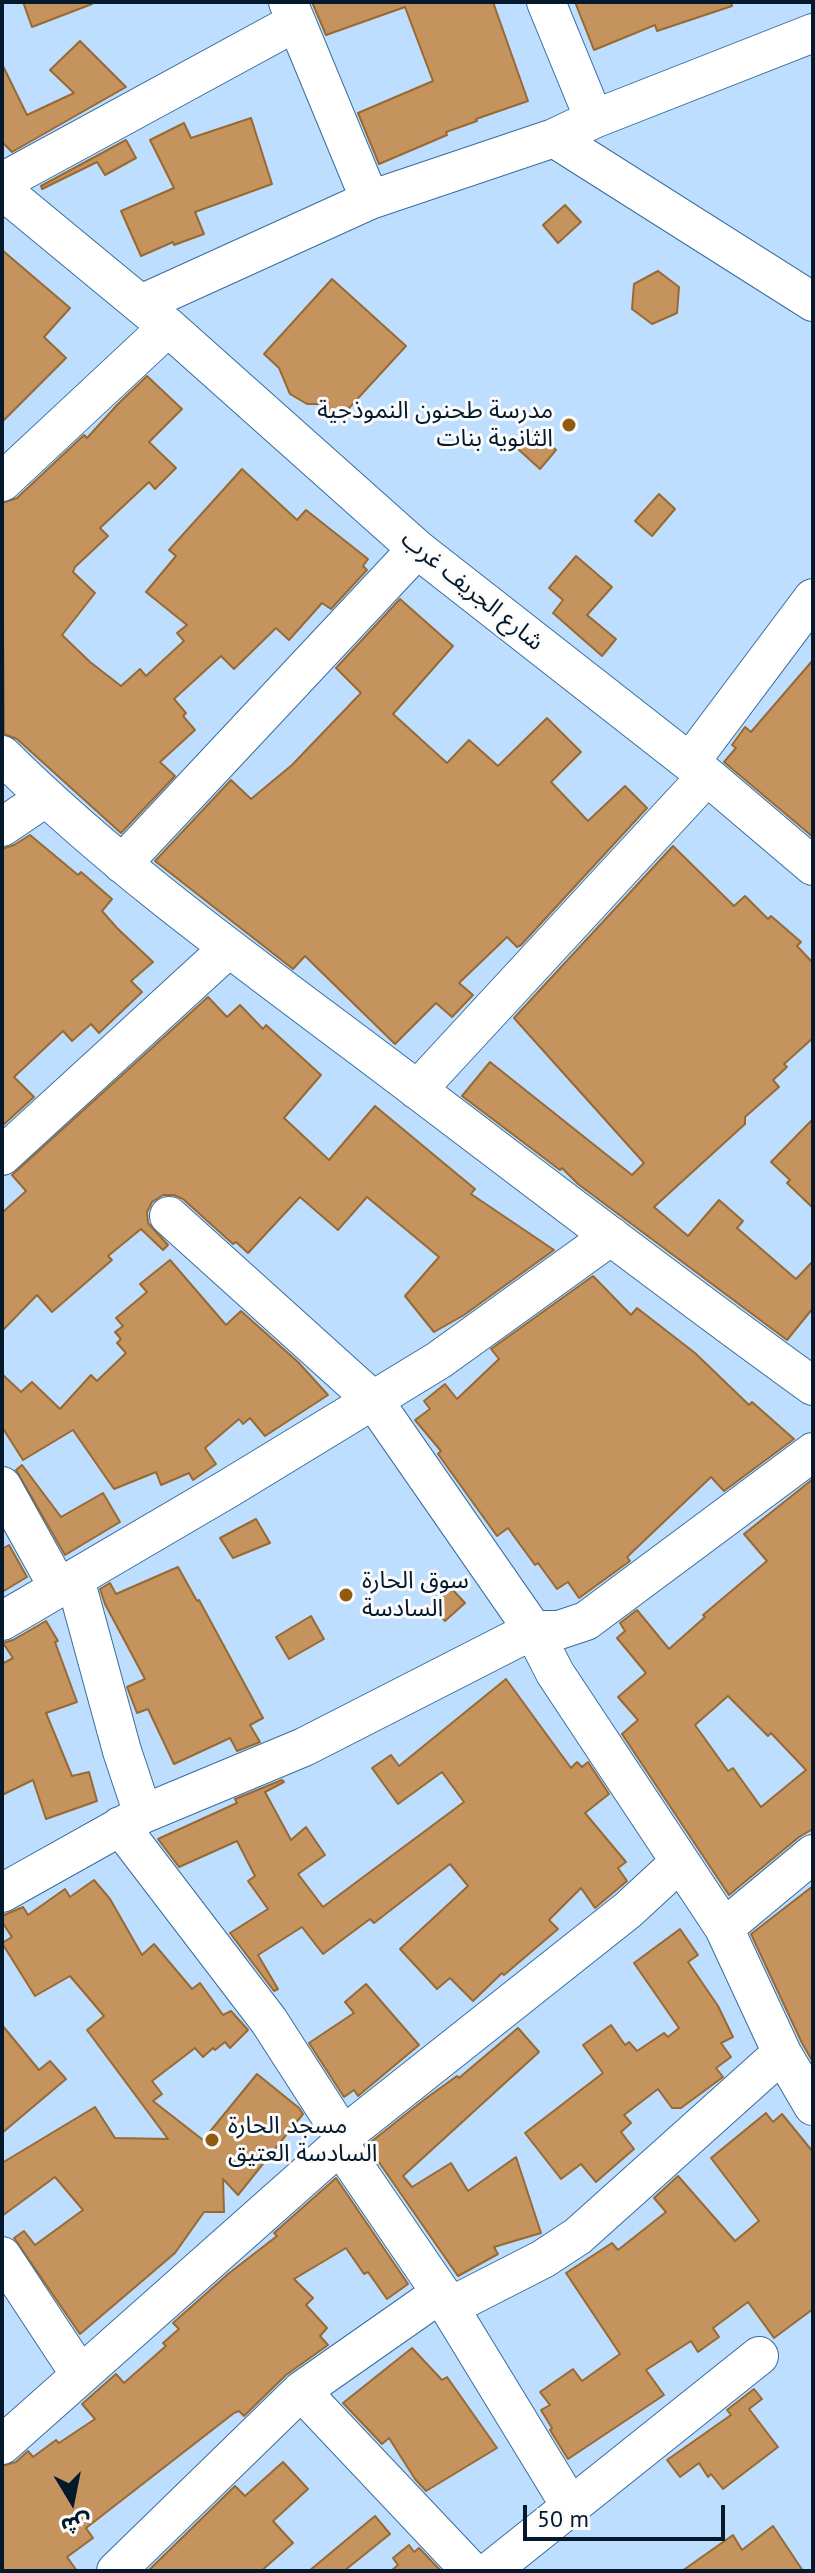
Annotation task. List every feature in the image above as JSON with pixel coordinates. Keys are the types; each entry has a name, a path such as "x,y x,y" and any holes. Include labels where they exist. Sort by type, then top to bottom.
{"street":[{"path":"546,2 594,119"},
{"path":"2,182 292,12 370,200"},
{"path":"2,482 154,316 370,200 554,138 594,119 813,33"},
{"path":"554,138 813,302"},
{"name":"شارع الجريف غرب","path":"2,190 154,316 417,549 698,769 813,866"},
{"path":"122,864 417,549"},
{"path":"417,1090 698,769 812,602"},
{"path":"2,755 45,798 122,864 229,948 812,1384"},
{"path":"2,827 45,798"},
{"path":"2,1156 229,948"},
{"path":"169,1216 374,1401 533,1630 555,1673 724,1928 782,2053 813,2106"},
{"path":"2,1621 439,1360 611,1236"},
{"path":"2,1893 132,1820 304,1747 533,1630 559,1630 586,1621 813,1452"},
{"path":"2,1486 66,1583 122,1751 132,1820 269,2021 571,2507"},
{"path":"724,1928 813,1854"},
{"path":"2,2445 342,2140 628,1910 680,1862"},
{"path":"116,2571 301,2391 445,2300 543,2259 578,2236 782,2053"},
{"path":"2,2256 79,2373"},
{"path":"490,2571 759,2356"},
{"path":"301,2391 471,2571"}],"building":[{"path":"23,2 92,2 92,4 32,27"},
{"path":"312,2 493,2 528,101 476,119 379,164 358,113 433,81 405,7 326,35"},
{"path":"575,2 731,2 732,6 657,31 655,25 594,50"},
{"path":"80,41 126,87 12,152 2,142 2,64 27,115 74,93 50,70"},
{"path":"251,118 272,184 195,212 204,234 174,245 173,242 141,256 121,211 174,188 150,140 184,123 191,138"},
{"path":"126,140 136,158 105,175 97,162 42,189 41,186"},
{"path":"565,205 581,222 558,243 543,225"},
{"path":"2,250 70,308 44,337 66,358 2,422"},
{"path":"658,271 679,287 677,313 652,324 632,309 634,284"},
{"path":"332,279 406,346 338,420 320,404 307,404 290,394 279,368 264,354"},
{"path":"147,376 182,409 149,442 176,468 155,489 149,482 100,528 108,536 75,567 73,572 95,593 62,635 90,662 121,686 140,669 146,676 184,641 177,633 187,625 146,592 176,556 169,550 242,469 297,520 306,510 368,559 363,566 367,570 331,609 322,603 289,640 276,628 234,669 221,656 174,699 195,730 160,762 175,776 121,833 17,739 4,734 2,503 17,498 84,435 87,438"},
{"path":"534,431 556,450 540,469 518,449"},
{"path":"659,494 675,509 652,536 635,521"},
{"path":"576,556 612,587 587,615 616,639 602,656 553,613 563,600 549,588"},
{"path":"400,599 453,646 393,714 447,763 469,740 498,766 547,718 581,752 551,782 588,821 625,786 647,808 521,945 517,947 507,937 459,983 473,995 452,1017 436,1003 395,1044 305,956 293,969 155,861 231,780 251,799 292,765 361,693 336,668"},
{"path":"813,660 813,837 724,762 736,748 732,745 745,727 751,732"},
{"path":"30,835 112,899 102,911 153,962 131,981 142,992 99,1033 91,1024 72,1041 63,1031 14,1077 34,1097 2,1126 2,849"},
{"path":"673,846 734,906 745,896 768,919 771,916 801,942 797,946 813,963 813,1038 784,1064 787,1067 773,1080 779,1087 745,1117 745,1124 654,1207 688,1236 719,1200 743,1221 737,1228 796,1279 813,1261 813,1308 787,1340 578,1184 562,1168 560,1170 462,1096 490,1062 632,1175 644,1163 514,1018"},
{"path":"208,997 227,1017 240,1005 263,1029 266,1025 321,1075 284,1118 329,1160 375,1106 475,1189 471,1194 554,1250 464,1315 434,1332 405,1296 439,1257 367,1197 338,1230 300,1197 248,1253 236,1242 233,1244 183,1199 163,1195 152,1202 147,1212 148,1223 168,1245 163,1250 141,1229 108,1256 112,1260 52,1312 37,1295 2,1331 2,1213 26,1191 12,1175"},
{"path":"813,1119 813,1208 771,1162"},
{"path":"170,1260 226,1325 241,1311 298,1362 328,1395 265,1436 250,1418 243,1424 239,1419 205,1448 216,1464 193,1480 189,1473 161,1485 156,1472 114,1489 73,1430 23,1460 2,1427 2,1374 21,1392 32,1382 60,1409 91,1375 97,1381 126,1353 117,1343 121,1339 115,1332 123,1326 116,1318 147,1292 140,1284"},
{"path":"593,1276 631,1315 637,1308 695,1353 749,1405 752,1402 794,1439 724,1491 711,1477 627,1557 630,1561 579,1598 568,1582 557,1589 508,1528 497,1536 438,1454 441,1451 415,1420 430,1409 424,1401 445,1384 457,1399 499,1359 491,1349"},
{"path":"22,1465 61,1517 103,1493 120,1522 65,1555 16,1470"},
{"path":"813,1479 813,1829 729,1895 622,1734 638,1720 618,1697 646,1673 617,1638 625,1631 620,1623 637,1610 669,1649 705,1617 703,1615 767,1561 744,1534","holes":["728,1696 768,1736 771,1733 806,1770 761,1807 733,1768 728,1771 695,1725"]},
{"path":"256,1519 270,1543 233,1558 220,1538"},
{"path":"9,1545 27,1577 2,1592 2,1549"},
{"path":"178,1567 263,1718 250,1725 260,1742 237,1751 230,1738 174,1764 148,1709 137,1713 127,1687 145,1679 100,1589 110,1583 116,1594"},
{"path":"451,1588 465,1603 445,1621 431,1606"},
{"path":"311,1616 324,1639 289,1659 276,1637"},
{"path":"46,1621 58,1641 55,1642 77,1702 46,1713 72,1776 89,1772 97,1801 46,1819 33,1780 2,1795 2,1664 13,1658 3,1643"},
{"path":"506,1679 571,1768 577,1762 582,1767 588,1762 609,1794 585,1813 626,1862 618,1868 627,1881 595,1908 581,1888 549,1920 558,1929 504,1975 502,1973 473,2001 450,1978 437,1989 400,1949 468,1886 450,1864 374,1923 370,1919 323,1954 302,1927 258,1955 278,1989 274,1991 230,1933 268,1909 248,1881 255,1876 237,1841 179,1867 158,1839 237,1803 235,1799 282,1780 284,1782 265,1792 291,1840 306,1827 325,1855 298,1874 323,1907 464,1802 442,1772 398,1804 372,1768 391,1755 399,1766"},
{"path":"94,1880 110,1899 142,1955 154,1944 192,1989 200,1983 223,2015 231,2011 248,2030 230,2048 225,2042 203,2057 195,2048 152,2081 162,2094 153,2101 203,2140 257,2074 303,2114 238,2195 223,2179 224,2212 204,2212 175,2253 80,2334 14,2238 24,2231 35,2245 83,2210 55,2177 2,2216 2,2163 95,2107 115,2138 168,2139 87,2030 104,2016 70,1976 35,1996 2,1943 12,1937 2,1922 2,1916 23,1907 28,1915 65,1889 70,1897"},
{"path":"813,1886 813,2062 751,1934"},
{"path":"680,1929 698,1955 688,1962 718,2006 733,2037 721,2043 731,2057 716,2068 723,2077 681,2108 672,2108 658,2089 624,2115 631,2123 621,2132 634,2149 596,2182 581,2164 561,2179 525,2133 603,2073 583,2045 611,2025 625,2045 629,2042 637,2051 664,2033 668,2037 679,2028 634,1963"},
{"path":"366,1984 419,2045 358,2096 354,2090 344,2097 309,2043 354,2013 345,2002"},
{"path":"2,2025 39,2070 50,2061 66,2079 2,2133"},
{"path":"518,2028 539,2052 403,2176 412,2187 451,2163 468,2191 516,2157 541,2233 494,2247 498,2254 458,2276 367,2145 425,2099 457,2076 459,2078"},
{"path":"766,2113 773,2122 782,2114 813,2152 813,2309 774,2338 748,2302 713,2328 719,2337 698,2352 691,2341 646,2370 664,2395 568,2459 541,2410 550,2405 540,2392 573,2369 582,2381 620,2354 566,2273 612,2243 618,2250 666,2212 654,2198 678,2176 735,2241 759,2221 711,2158"},
{"path":"336,2178 408,2284 387,2299 346,2248 294,2279 313,2298 306,2305 327,2328 320,2336 328,2345 286,2375 244,2416 239,2411 234,2413 86,2528 93,2538 67,2557 77,2571 2,2571 2,2466 16,2462 28,2451 33,2457 56,2440 59,2443 95,2419 82,2404 116,2374 124,2383 166,2346 163,2343 179,2329 173,2323 277,2236 274,2233"},
{"path":"412,2348 442,2380 447,2377 497,2448 426,2491 389,2438 382,2444 343,2403"},
{"path":"754,2389 762,2399 749,2409 778,2447 723,2489 711,2474 708,2477 699,2463 680,2477 667,2460 731,2415 727,2410"},
{"path":"283,2462 308,2489 273,2521 293,2543 261,2571 148,2571 235,2486 245,2496"},
{"path":"375,2516 390,2534 344,2571 309,2571"},
{"path":"773,2526 803,2571 682,2571 733,2535 742,2550"},
{"path":"409,2545 414,2552 419,2548 441,2571 391,2571 398,2565 393,2558"}],"place":[{"name":"مدرسة طحنون النموذجية الثانوية بنات","path":"569,425"},
{"name":"سوق الحارة السادسة","path":"346,1595"},
{"name":"مسجد الحارة السادسة العتيق","path":"212,2140"}]}
